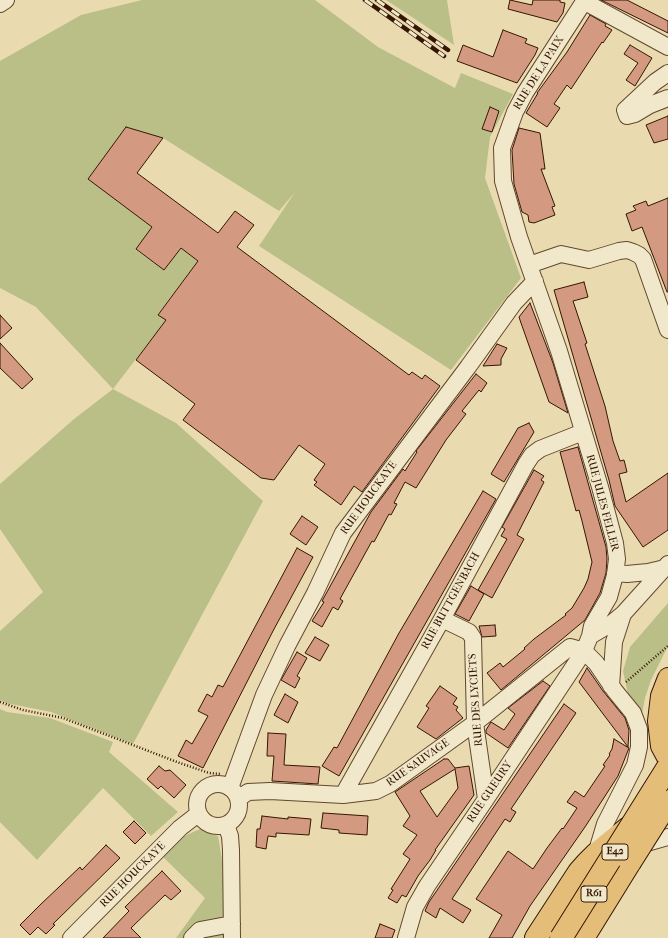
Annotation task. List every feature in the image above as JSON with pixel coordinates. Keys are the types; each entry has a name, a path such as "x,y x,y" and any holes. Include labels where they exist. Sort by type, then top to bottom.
{"highway":[{"name":"E42","path":"561,938 668,767"},
{"name":"R61","path":"536,938 579,872 596,854 668,796"},
{"name":"E42","path":"583,938 605,905 668,800"},
{"name":"R61","path":"565,938 623,849 668,800"},
{"path":"589,938 605,905"}],"main road":[{"path":"668,678 661,696 658,721 661,746 668,759"}],"street":[{"path":"0,4 6,0"},
{"path":"585,1 668,47"},
{"name":"RUE DE LA PAIX","path":"529,265 519,237 503,181 502,148 514,112 585,1"},
{"path":"668,73 655,82 625,110 627,116 635,114 650,105 668,98"},
{"path":"529,265 561,254 589,260 627,250 638,254 643,259 668,330"},
{"name":"RUE JULES FELLER","path":"529,265 559,351 600,487 615,543 617,559 609,597 591,631"},
{"name":"RUE HOUCKAYE","path":"235,787 264,695 343,533 514,304 535,281"},
{"name":"RUE BUTTGENBACH","path":"343,795 442,619 526,464 532,455 540,449 583,432"},
{"path":"615,573 627,574 648,572 666,566"},
{"path":"591,631 612,623 666,566"},
{"path":"613,688 614,642 622,614"},
{"name":"RUE DES LYCIETS","path":"442,619 468,632 473,638 476,723 486,799"},
{"name":"RUE SAUVAGE","path":"235,787 248,792 270,791 343,795 376,791 390,784 577,649 591,631"},
{"path":"577,649 596,663 613,688 633,712 639,729 639,747 635,765 605,824 596,854"},
{"name":"RUE GUEURY","path":"406,938 415,908 427,886 486,799 577,649"},
{"path":"215,784 235,787 240,807 238,814 233,821 218,827 203,821 198,814 196,806 201,791 208,786 215,784"},
{"name":"RUE HOUCKAYE","path":"71,938 180,828 198,814"},
{"path":"192,938 200,930 232,931 232,850 230,836 226,825"},
{"path":"623,849 668,837"}],"path":[{"path":"613,688 668,646"},
{"path":"0,702 22,710 63,718 176,762 209,773 235,787"}],"green space":[{"path":"142,0 315,0 378,47 455,88 461,73 513,94 490,137 485,178 521,278 451,370 259,246 295,192 279,211 163,138 126,127 88,179 152,227 136,250 164,270 181,248 198,261 158,314 166,320 113,389 36,307 0,288 0,61 81,15"},
{"path":"386,0 447,0 454,45 415,19"},
{"path":"113,389 176,423 263,501 133,744 51,712 6,703 0,700 0,631 43,592 0,529 0,484 74,419"},
{"path":"668,603 668,646 651,680 642,714 628,694 623,671 630,647"},
{"path":"0,709 7,712 50,718 113,742 109,752 178,812 151,836 103,788 37,860 0,822"},
{"path":"200,829 218,836 223,866 224,938 176,938 205,898 161,855 182,837"}],"building":[{"path":"510,0 532,5 533,0 560,0 560,2 565,3 563,13 557,22 508,9"},
{"path":"601,0 627,0 668,21 668,33"},
{"path":"590,15 606,24 605,26 612,30 603,43 602,42 571,89 567,85 554,104 560,108 547,127 526,113 537,93 567,52"},
{"path":"503,30 527,39 525,43 538,48 517,83 457,61 463,45 493,57"},
{"path":"630,45 652,58 635,86 626,80 638,63 624,54"},
{"path":"490,107 499,111 492,132 482,129"},
{"path":"668,116 668,139 654,143 646,125"},
{"path":"126,127 163,138 137,173 218,233 235,211 254,225 237,247 409,375 412,372 422,379 425,375 440,386 362,492 354,486 341,505 314,485 317,482 314,480 325,464 299,445 274,480 261,478 183,420 195,404 136,360 166,320 158,315 198,261 181,248 164,270 136,249 152,227 88,179"},
{"path":"519,128 540,133 545,169 541,169 555,206 552,207 555,215 534,223 529,222 528,215 522,212 514,184 512,150"},
{"path":"668,198 667,292 642,227 632,231 626,214 636,210 633,206 646,201 648,206"},
{"path":"584,282 588,297 573,301 605,406 613,441 620,461 624,460 627,472 619,474 626,502 668,473 668,530 643,547 615,506 609,480 554,290"},
{"path":"530,303 553,363 568,413 549,402 521,323 519,317"},
{"path":"0,315 12,328 0,339"},
{"path":"0,343 33,379 22,389 0,368"},
{"path":"497,344 507,348 501,359 501,365 483,366"},
{"path":"476,374 487,383 481,392 479,390 462,411 466,414 446,440 416,488 405,482 394,503 397,504 391,515 389,514 374,542 372,541 340,599 343,601 338,610 333,607 322,627 312,621 324,602 322,601 371,512 403,469 405,471 417,452 416,451"},
{"path":"529,423 534,432 504,482 491,474 518,428"},
{"path":"578,447 606,547 606,573 600,593 585,620 501,690 487,673 500,663 503,667 525,649 524,648 534,639 566,615 565,614 572,608 588,579 592,562 579,510 576,511 560,452"},
{"path":"534,470 544,476 541,480 544,482 517,535 524,539 492,598 478,590 507,539 501,536 505,529 502,527"},
{"path":"483,491 496,499 339,776 322,766 334,747 337,748 399,633"},
{"path":"302,516 318,527 306,545 290,534"},
{"path":"297,548 313,557 273,631 203,768 178,756 186,740 192,744 208,716 198,711 207,694 212,697 218,685 223,687"},
{"path":"471,586 484,594 469,621 455,614"},
{"path":"495,625 496,636 482,637 479,626"},
{"path":"315,637 329,645 320,661 305,653"},
{"path":"297,652 307,658 297,676 300,678 295,688 281,680"},
{"path":"587,668 625,718 629,730 628,747 579,682"},
{"path":"543,681 550,686 508,748 486,733 486,730 491,722 504,730 515,714 508,708"},
{"path":"440,686 457,698 453,704 458,707 456,710 463,718 436,739 417,727 429,708 426,706"},
{"path":"285,694 298,702 288,723 274,715"},
{"path":"564,704 576,713 511,809 516,812 510,822 505,819 452,899 471,910 463,923 440,908 436,918 425,911 429,902"},
{"path":"268,733 286,734 284,765 320,767 318,784 272,781 274,756 267,756"},
{"path":"614,739 629,748 618,776 585,827 530,906 512,938 489,938 502,915 476,899 508,851 533,869 577,808 567,802 575,791 584,797 605,766 603,765 610,755 609,754 612,749"},
{"path":"444,759 448,759 455,768 469,766 474,795 435,850 406,897 402,895 397,903 388,898 393,890 391,889 410,859 403,854 417,835 403,826 410,816 395,792","holes":["455,769 458,788 437,817 420,791"]},
{"path":"159,766 165,771 170,770 186,785 174,798 161,786 158,789 147,779"},
{"path":"323,813 368,816 367,835 339,833 339,830 321,828"},
{"path":"262,816 288,819 288,817 311,819 309,835 276,833 276,837 268,836 266,849 256,847 257,829 260,829"},
{"path":"134,821 146,833 135,844 123,832"},
{"path":"106,845 120,858 53,924 55,925 46,934 38,927 30,935 20,925 80,867 82,870"},
{"path":"162,871 181,891 171,900 165,895 131,928 141,938 103,938 129,911 125,907"},
{"path":"380,924 395,930 392,938 375,938"}],"railway":[{"path":"365,0 444,56"},
{"path":"377,0 448,50"}]}
